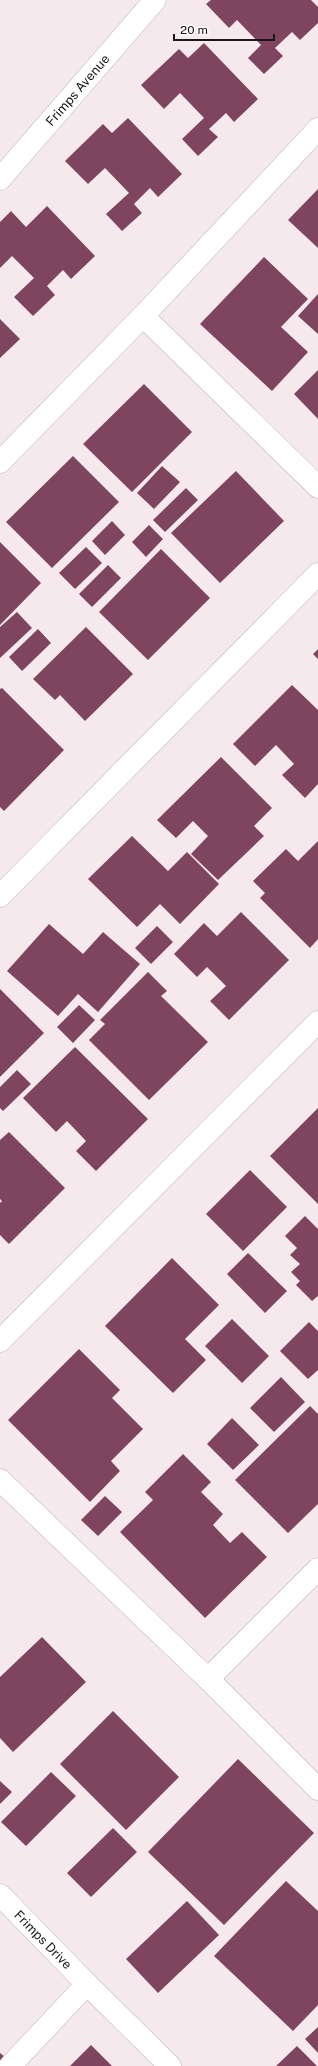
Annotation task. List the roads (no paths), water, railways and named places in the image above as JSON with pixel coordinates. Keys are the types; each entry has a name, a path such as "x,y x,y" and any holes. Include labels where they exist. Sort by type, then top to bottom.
{"street":[{"name":"Frimps Avenue","path":"0,179 155,0"},
{"path":"0,462 143,316 318,129"},
{"path":"143,316 318,486"},
{"path":"0,896 318,574"},
{"path":"0,1341 318,1022"},
{"path":"0,1480 208,1679 318,1789"},
{"path":"208,1679 318,1569"},
{"name":"Frimps Drive","path":"0,1895 170,2066"},
{"path":"10,2066 87,1984"}]}
